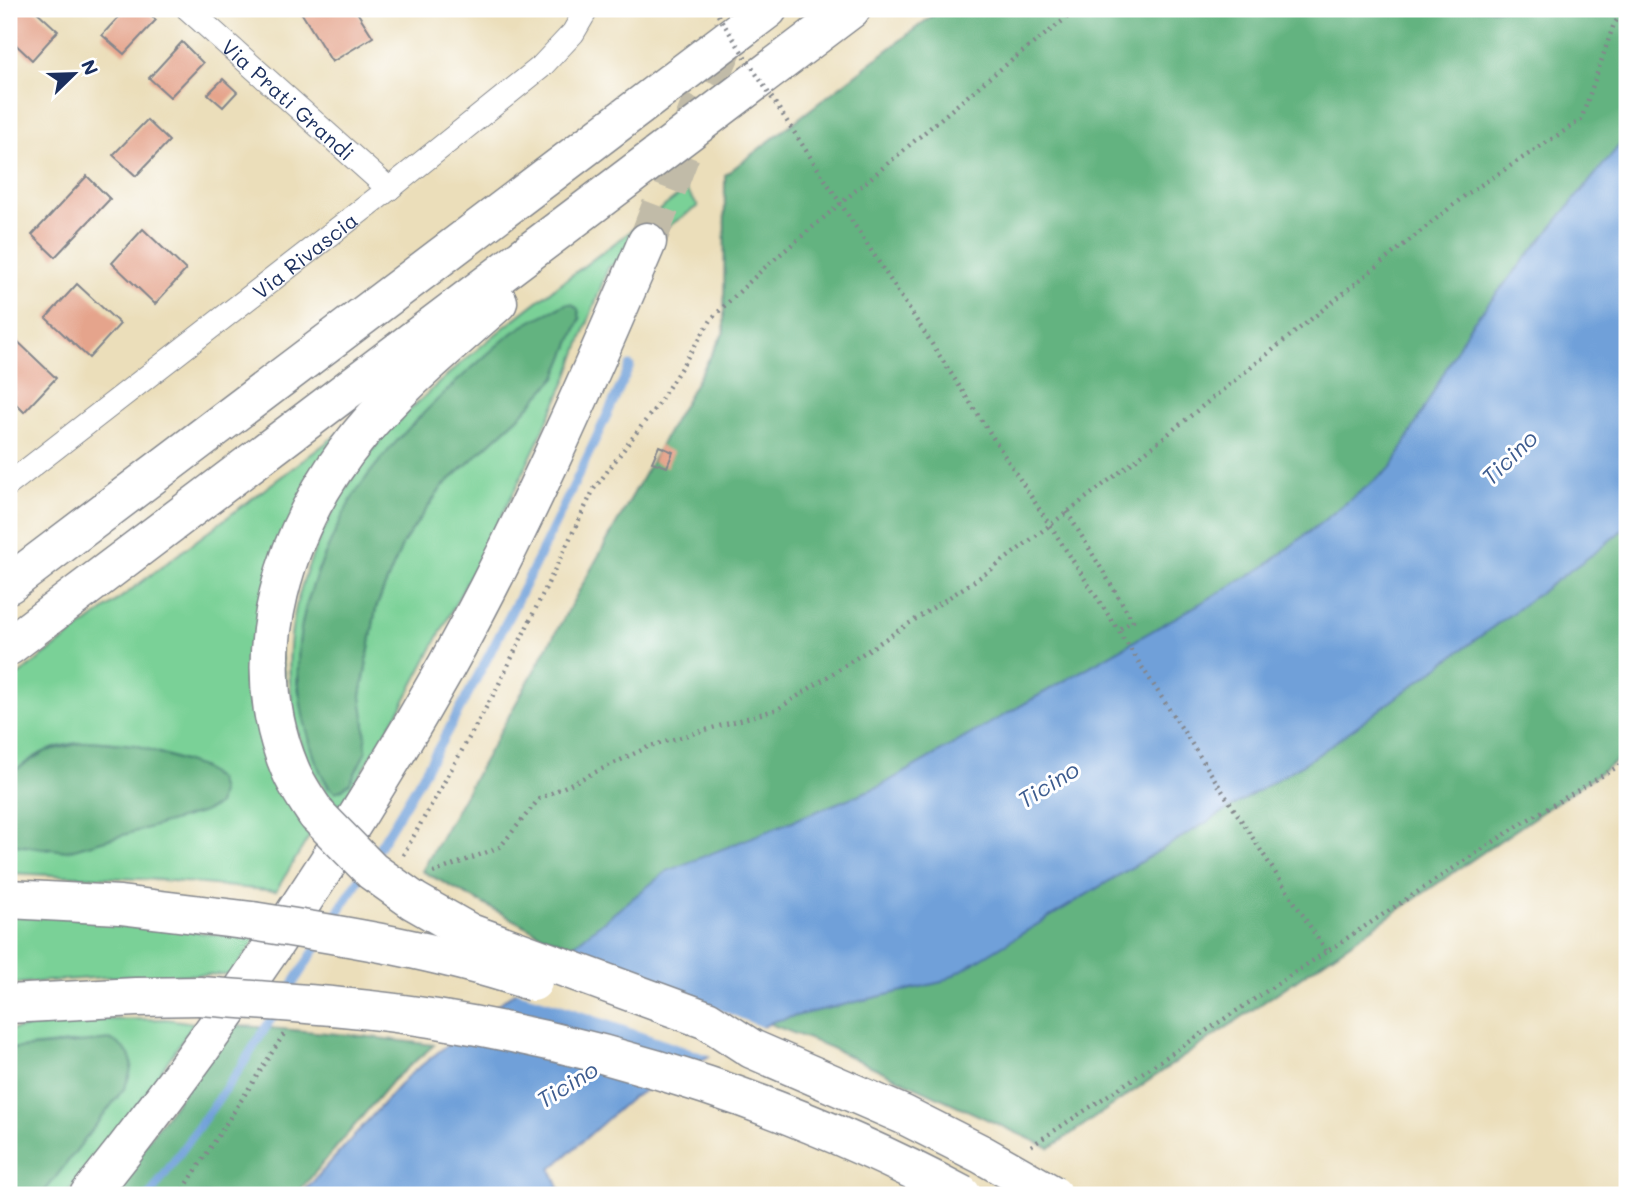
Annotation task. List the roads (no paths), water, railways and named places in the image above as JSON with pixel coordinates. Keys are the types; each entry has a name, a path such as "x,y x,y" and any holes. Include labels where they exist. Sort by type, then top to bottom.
{"highway":[{"path":"9,584 768,9"},
{"path":"9,646 851,9"},
{"path":"685,135 411,380 361,432 315,498 294,543 273,623 270,674 272,702 283,752 301,791 317,814 372,871 441,917 470,933 707,1020 752,1049 904,1115 1053,1195"},
{"path":"89,1195 181,1077 258,967 380,778 447,664 546,471 592,372 647,242"},
{"path":"9,899 120,905 252,921 384,944 496,970 698,1038 752,1049"},
{"path":"9,1004 199,996 363,1009 494,1029 591,1052 688,1080 814,1125 962,1195"}],"street":[{"name":"Via Prati Grandi","path":"188,9 389,189"},
{"name":"Via Rivascia","path":"9,484 389,189 541,66 573,33 587,9"}],"water":[{"name":"Ticino","path":"1627,136 1627,526 1597,551 1316,756 942,982 774,1021 631,1098 551,1169 562,1195 301,1195 407,1077 667,871 880,786 1264,567 1392,467 1469,327"}],"waterway":[{"path":"373,857 444,738 509,616 630,366"},
{"path":"330,925 362,875"},
{"path":"287,993 319,943"},
{"path":"150,1195 241,1067 276,1011"}],"tunnel":[{"path":"647,242 710,78 732,29"}]}
